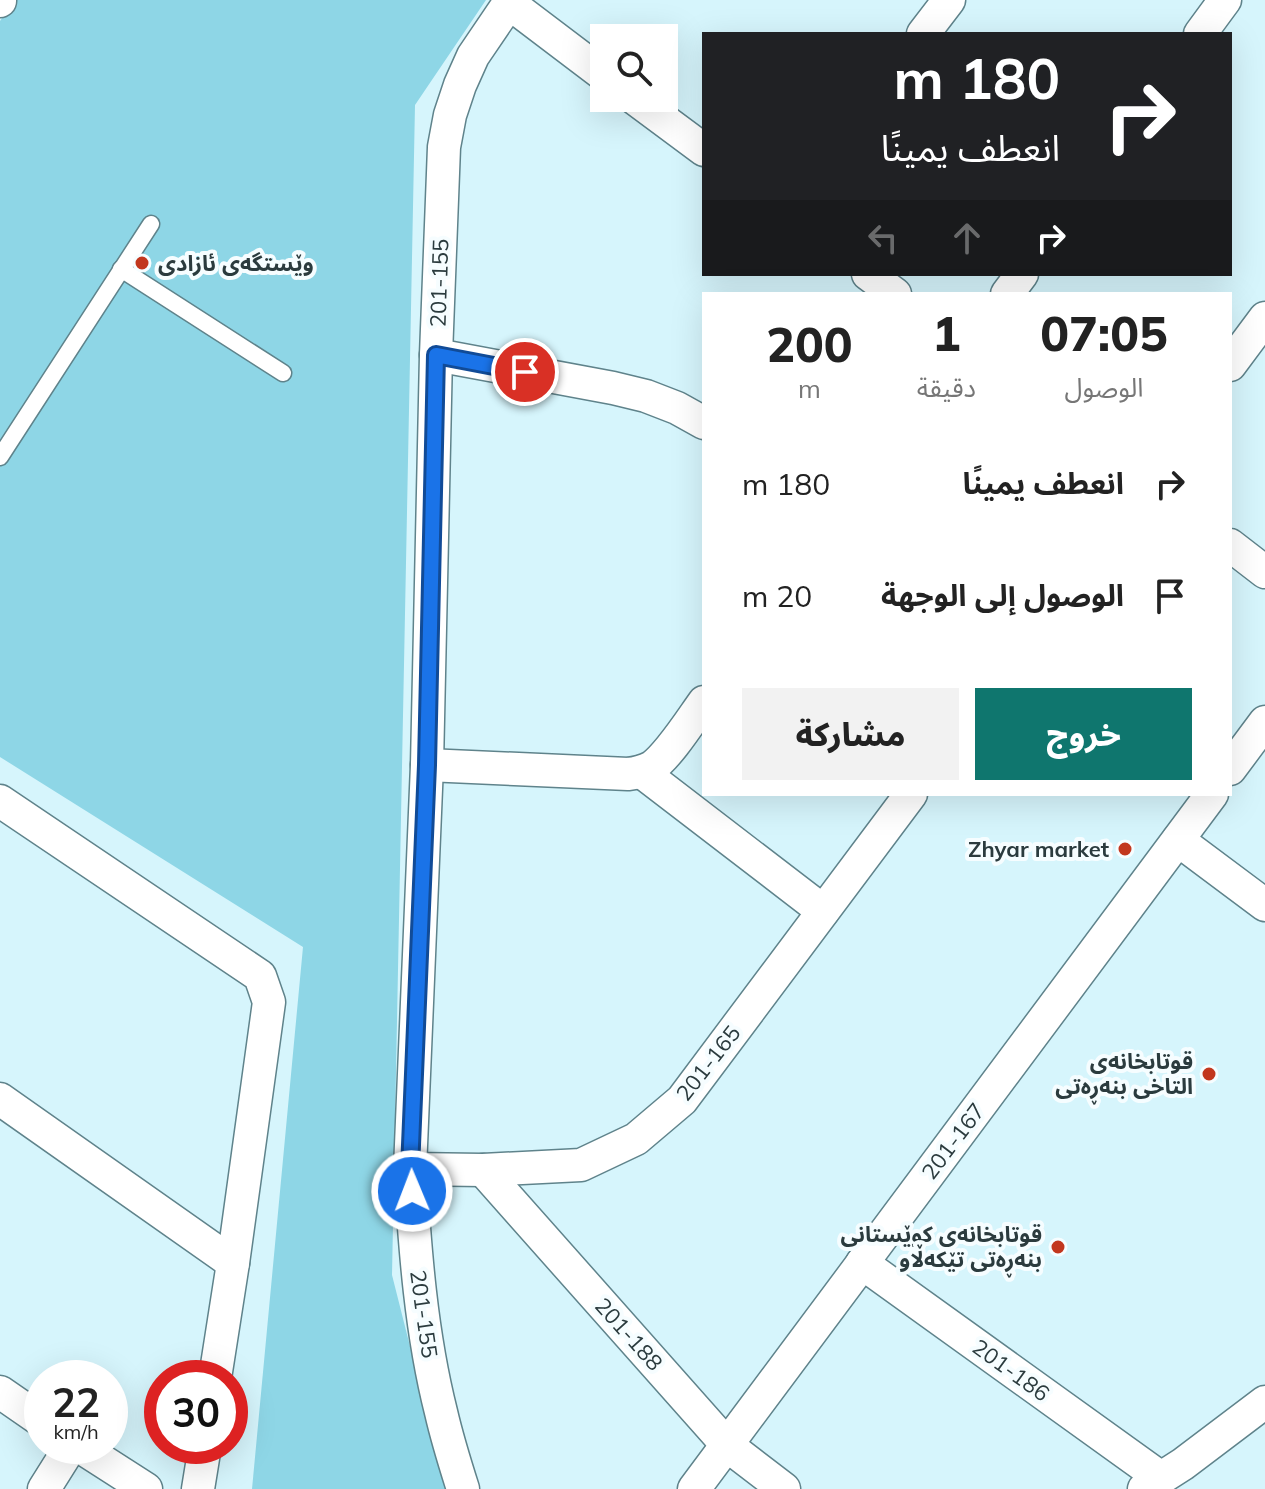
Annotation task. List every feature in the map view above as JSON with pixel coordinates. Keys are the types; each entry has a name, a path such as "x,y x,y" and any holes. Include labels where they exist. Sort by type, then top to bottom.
{"street":[{"path":"925,32 949,0"},
{"path":"1201,32 1225,0"},
{"path":"510,2 590,64"},
{"name":"201-155","path":"463,1489 440,1411 429,1353 420,1294 410,1169 427,765 444,147 450,115 473,56 510,2"},
{"path":"653,112 702,149"},
{"path":"871,276 892,292"},
{"path":"1232,362 1265,318"},
{"path":"436,355 646,396 702,422"},
{"path":"1232,547 1265,572"},
{"path":"427,765 628,774 642,772 662,758 702,705"},
{"path":"1232,766 1265,722"},
{"path":"642,772 823,911"},
{"name":"201-165","path":"410,1169 483,1170 581,1165 636,1139 682,1100 909,796"},
{"name":"201-167","path":"694,1489 1178,840 1201,798"},
{"path":"0,801 260,976 269,1002 218,1360"},
{"path":"1178,840 1265,905"},
{"path":"0,1099 233,1263"},
{"name":"201-188","path":"483,1170 728,1446 784,1489"},
{"name":"201-186","path":"862,1263 1152,1483"},
{"path":"0,1392 24,1409"},
{"path":"1152,1483 1183,1464 1265,1402"},
{"path":"44,1489 60,1464"},
{"path":"107,1464 146,1489"},
{"path":"198,1489 202,1464"}],"lane":[{"path":"0,457 151,224"},
{"path":"121,269 283,373"}],"shaded area":[{"path":"14,0 486,0 415,105 392,1275 446,1489 252,1489 303,947 0,757 0,21"}],"place":[{"name":"وێستگەی ئازادی","path":"142,263"},
{"name":"Zhyar market","path":"1125,849"},
{"name":"قوتابخانەی التاخی بنەڕەتی","path":"1209,1074"},
{"name":"قوتابخانەی کوێستانی بنەڕەتی تێکەڵاو","path":"1058,1247"}],"route":[{"path":"412,1191 410,1169 427,765 436,355 525,372"}]}
